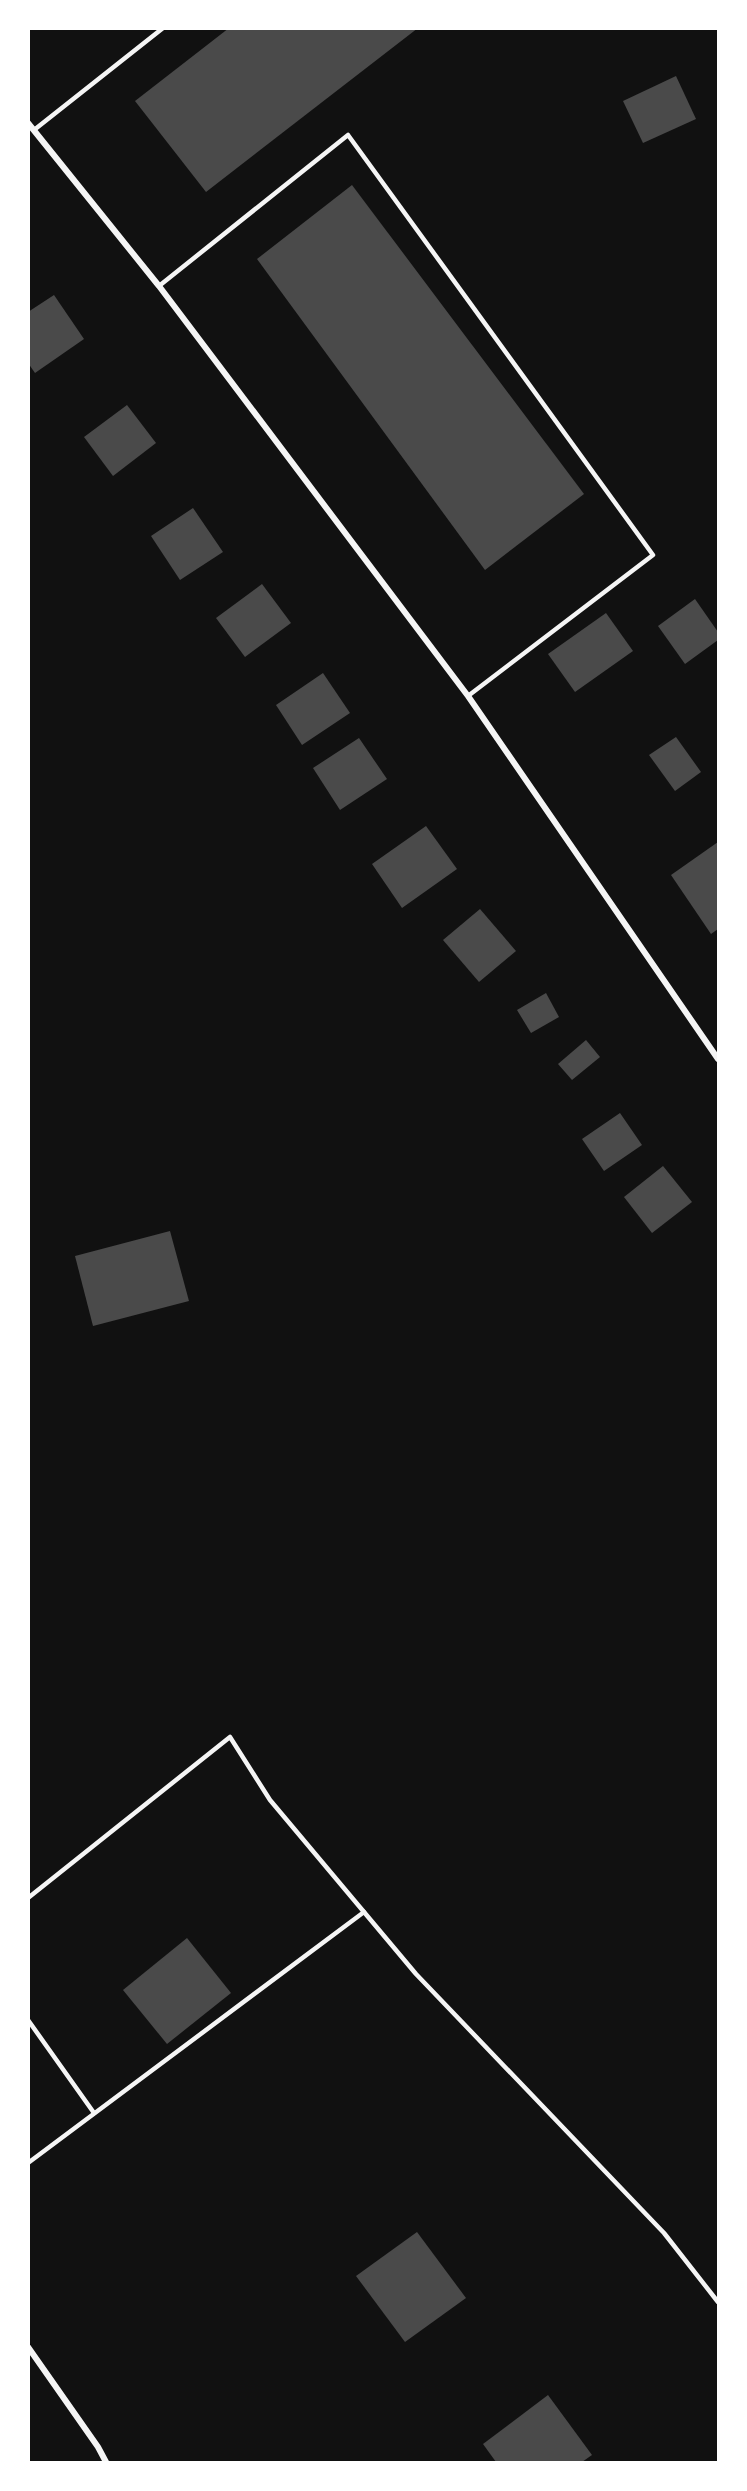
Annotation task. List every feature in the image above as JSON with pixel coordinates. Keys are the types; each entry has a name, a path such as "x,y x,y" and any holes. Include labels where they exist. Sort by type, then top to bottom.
{"street":[{"path":"28,123 159,286 468,696 718,1059"},
{"path":"28,2347 98,2447 106,2463"}],"lane":[{"path":"34,130 163,28"},
{"path":"159,286 348,135 654,555 468,696"},
{"path":"28,1898 230,1737 270,1800 416,1974 664,2233 718,2302"},
{"path":"28,2163 364,1912"},
{"path":"28,2020 94,2113"}],"building":[{"path":"229,28 418,28 206,192 135,101"},
{"path":"676,76 696,119 643,143 623,101"},
{"path":"352,185 584,494 485,570 257,259"},
{"path":"54,295 84,339 35,373 28,363 28,312"},
{"path":"127,405 156,443 113,476 84,437"},
{"path":"193,508 223,552 180,580 151,536"},
{"path":"262,584 291,623 245,657 216,618"},
{"path":"695,599 718,632 718,640 685,664 658,626"},
{"path":"606,613 633,651 575,692 548,654"},
{"path":"323,673 350,713 302,745 276,705"},
{"path":"676,737 701,772 675,791 649,755"},
{"path":"359,738 387,779 340,810 313,768"},
{"path":"426,826 457,869 402,908 372,864"},
{"path":"718,842 718,929 711,934 671,875"},
{"path":"480,909 516,951 479,982 443,940"},
{"path":"546,993 559,1017 531,1033 517,1010"},
{"path":"586,1040 600,1057 572,1080 558,1064"},
{"path":"620,1113 642,1145 604,1171 582,1139"},
{"path":"663,1166 692,1202 652,1233 624,1197"},
{"path":"170,1231 189,1301 93,1326 75,1256"},
{"path":"187,1938 231,1993 167,2044 123,1990"},
{"path":"417,2232 466,2298 405,2342 356,2276"},
{"path":"548,2395 592,2455 582,2462 496,2462 483,2444"}]}
